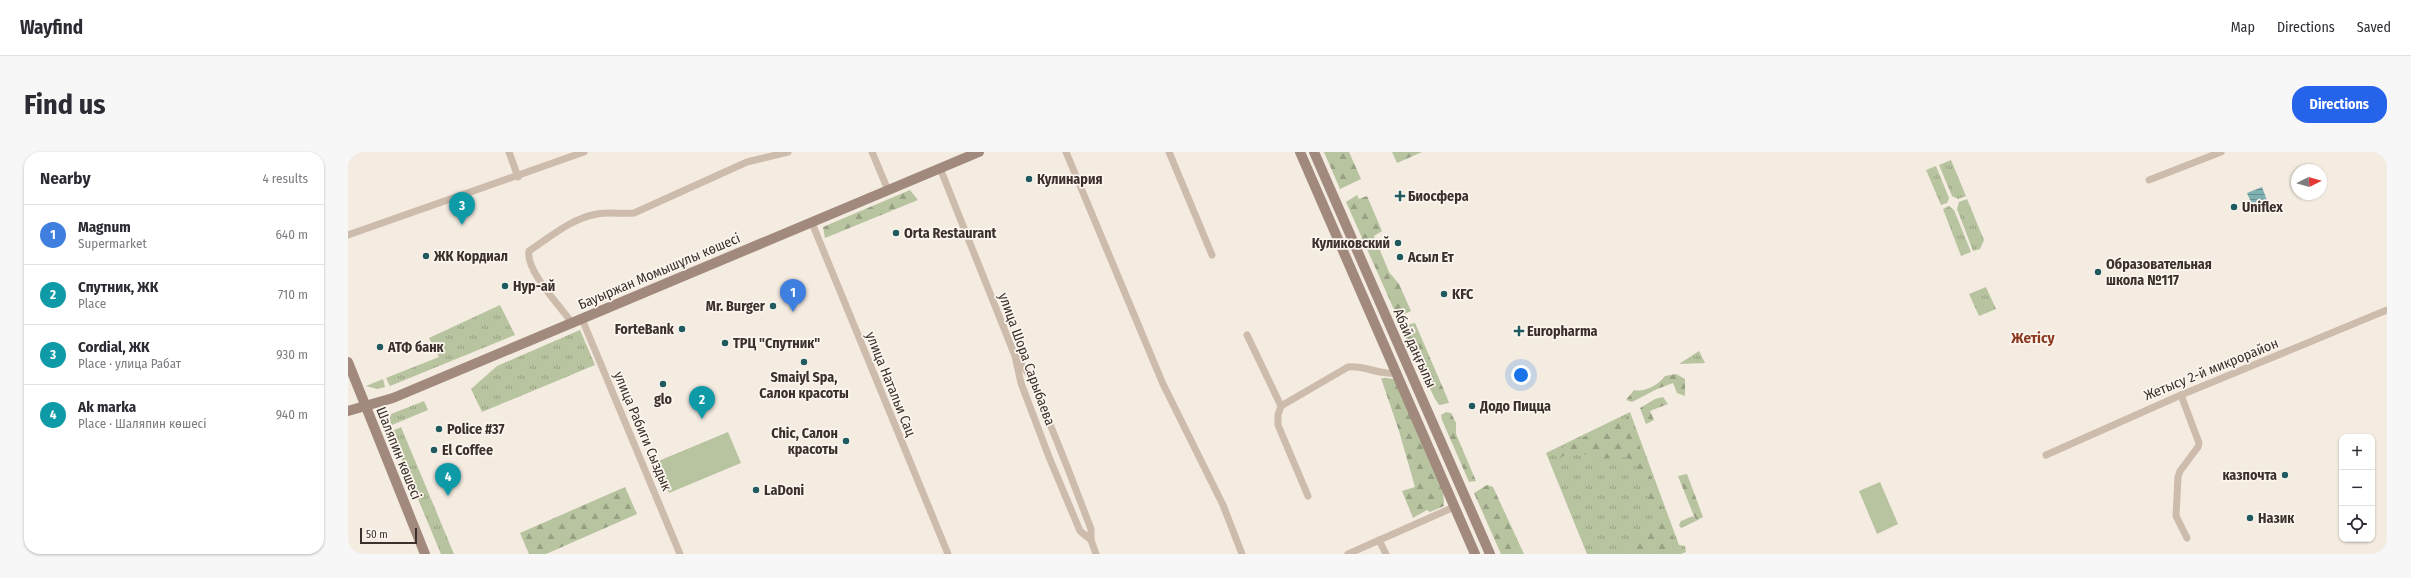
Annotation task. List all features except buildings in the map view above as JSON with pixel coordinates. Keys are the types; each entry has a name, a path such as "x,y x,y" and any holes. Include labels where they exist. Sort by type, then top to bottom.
{"main road":[{"name":"Бауыржан Момышұлы көшесі","path":"348,411 393,398 979,152"},
{"name":"Абай даңғылы","path":"1300,152 1475,554"},
{"name":"Абай даңғылы","path":"1314,152 1490,554"},
{"name":"Шаляпин көшесі","path":"348,362 425,554"}],"street":[{"path":"509,152 518,176"},
{"path":"348,234 584,152"},
{"path":"572,323 535,274 529,259 529,251 562,229 584,217 608,213 634,213 747,162 788,152"},
{"path":"872,152 888,190"},
{"path":"1066,152 1163,384 1222,505 1242,554"},
{"path":"1169,152 1212,255"},
{"path":"2149,180 2221,152"},
{"name":"улица Шора Сарыбаева","path":"940,168 1015,356 1021,383 1049,457 1080,531 1091,540 1096,554"},
{"name":"улица Натальи Сац","path":"812,223 948,554"},
{"name":"Жетысу 2-й микрорайон","path":"2046,455 2181,396 2387,310"},
{"name":"улица Рабиги Сыздык","path":"582,319 680,554"},
{"path":"1248,335 1282,406"},
{"path":"1015,356 1032,379 1091,529 1091,540"},
{"path":"1308,496 1278,425 1278,415 1282,406 1348,367 1359,366 1384,374 1395,373"},
{"path":"2181,396 2199,443 2198,447 2179,473 2176,516 2187,538"},
{"path":"1348,554 1454,507"},
{"path":"1379,540 1386,554"}],"green space":[{"path":"1324,152 1349,152 1361,179 1340,189"},
{"path":"1392,152 1422,152 1397,163"},
{"path":"1951,160 1966,196 1958,199 1952,196 1939,165"},
{"path":"1936,166 1949,198 1947,203 1941,205 1926,170"},
{"path":"910,190 918,200 825,238 823,227"},
{"path":"1357,195 1359,199 1367,196 1382,231 1374,236 1389,272 1399,284 1411,311 1400,316 1396,314 1346,202"},
{"path":"1967,199 1984,240 1980,249 1973,251 1957,209 1959,202"},
{"path":"1949,206 1954,210 1971,252 1961,256 1943,209"},
{"path":"1986,287 1996,309 1979,316 1969,294"},
{"path":"500,305 515,335 390,386 386,378 439,357 429,338"},
{"path":"1415,323 1449,403 1439,405 1435,399 1400,326"},
{"path":"580,330 595,365 482,412 471,389 497,366"},
{"path":"1699,351 1705,363 1679,364"},
{"path":"1676,374 1685,379 1685,396 1677,393 1673,383 1657,389 1632,402 1626,400 1634,390 1638,391 1647,389 1655,385 1665,376"},
{"path":"1381,378 1395,379 1443,487 1444,506 1430,512 1427,510 1413,518 1402,491 1415,487 1399,431"},
{"path":"383,379 385,387 377,389 366,386"},
{"path":"1663,397 1668,404 1650,411 1654,420 1646,424 1640,408 1655,399"},
{"path":"424,401 428,410 387,427 391,414"},
{"path":"1446,412 1451,413 1456,423 1456,434 1476,481 1469,482 1442,420 1441,415"},
{"path":"1630,412 1679,545 1685,546 1686,552 1681,554 1587,554 1546,453"},
{"path":"1628,416 1677,548 1661,554 1621,554 1658,526 1635,460 1622,457 1601,459 1572,451 1557,460 1563,447"},
{"path":"401,427 454,554 441,554 390,432"},
{"path":"728,432 741,463 669,493 656,462"},
{"path":"1687,474 1703,517 1696,521 1678,476"},
{"path":"1880,482 1898,524 1877,534 1859,491"},
{"path":"1487,485 1493,487 1524,554 1501,554 1474,493"},
{"path":"625,487 637,514 546,554 529,554 520,533"},
{"path":"1693,516 1696,521 1681,528 1679,525 1681,521"}],"water":[{"path":"2262,187 2268,203 2254,209 2247,193"}],"place":[{"name":"Кулинария","path":"1029,179"},
{"name":"Биосфера","path":"1400,196"},
{"name":"Uniflex","path":"2234,207"},
{"name":"Cordial, ЖК","path":"462,225"},
{"name":"Orta Restaurant","path":"896,233"},
{"name":"Куликовский","path":"1398,243"},
{"name":"ЖК Кордиал","path":"426,256"},
{"name":"Асыл Ет","path":"1400,257"},
{"name":"Образовательная школа №117","path":"2098,272"},
{"name":"Нур-ай","path":"505,286"},
{"name":"KFC","path":"1444,294"},
{"name":"Mr. Burger","path":"773,306"},
{"name":"Magnum","path":"793,312"},
{"name":"ForteBank","path":"682,329"},
{"name":"Europharma","path":"1519,331"},
{"name":"ТРЦ \"Спутник\"","path":"725,343"},
{"name":"АТФ банк","path":"380,347"},
{"name":"Smaiyl Spa, Салон красоты","path":"804,362"},
{"name":"glo","path":"663,384"},
{"name":"Додо Пицца","path":"1472,406"},
{"name":"Спутник, ЖК","path":"702,419"},
{"name":"Police #37","path":"439,429"},
{"name":"Chic, Салон красоты","path":"846,441"},
{"name":"El Coffee","path":"434,450"},
{"name":"казпочта","path":"2285,475"},
{"name":"LaDoni","path":"756,490"},
{"name":"Ak marka","path":"448,496"},
{"name":"Назик","path":"2250,518"}],"district":[{"name":"Жетісу","path":"2033,338"}]}
